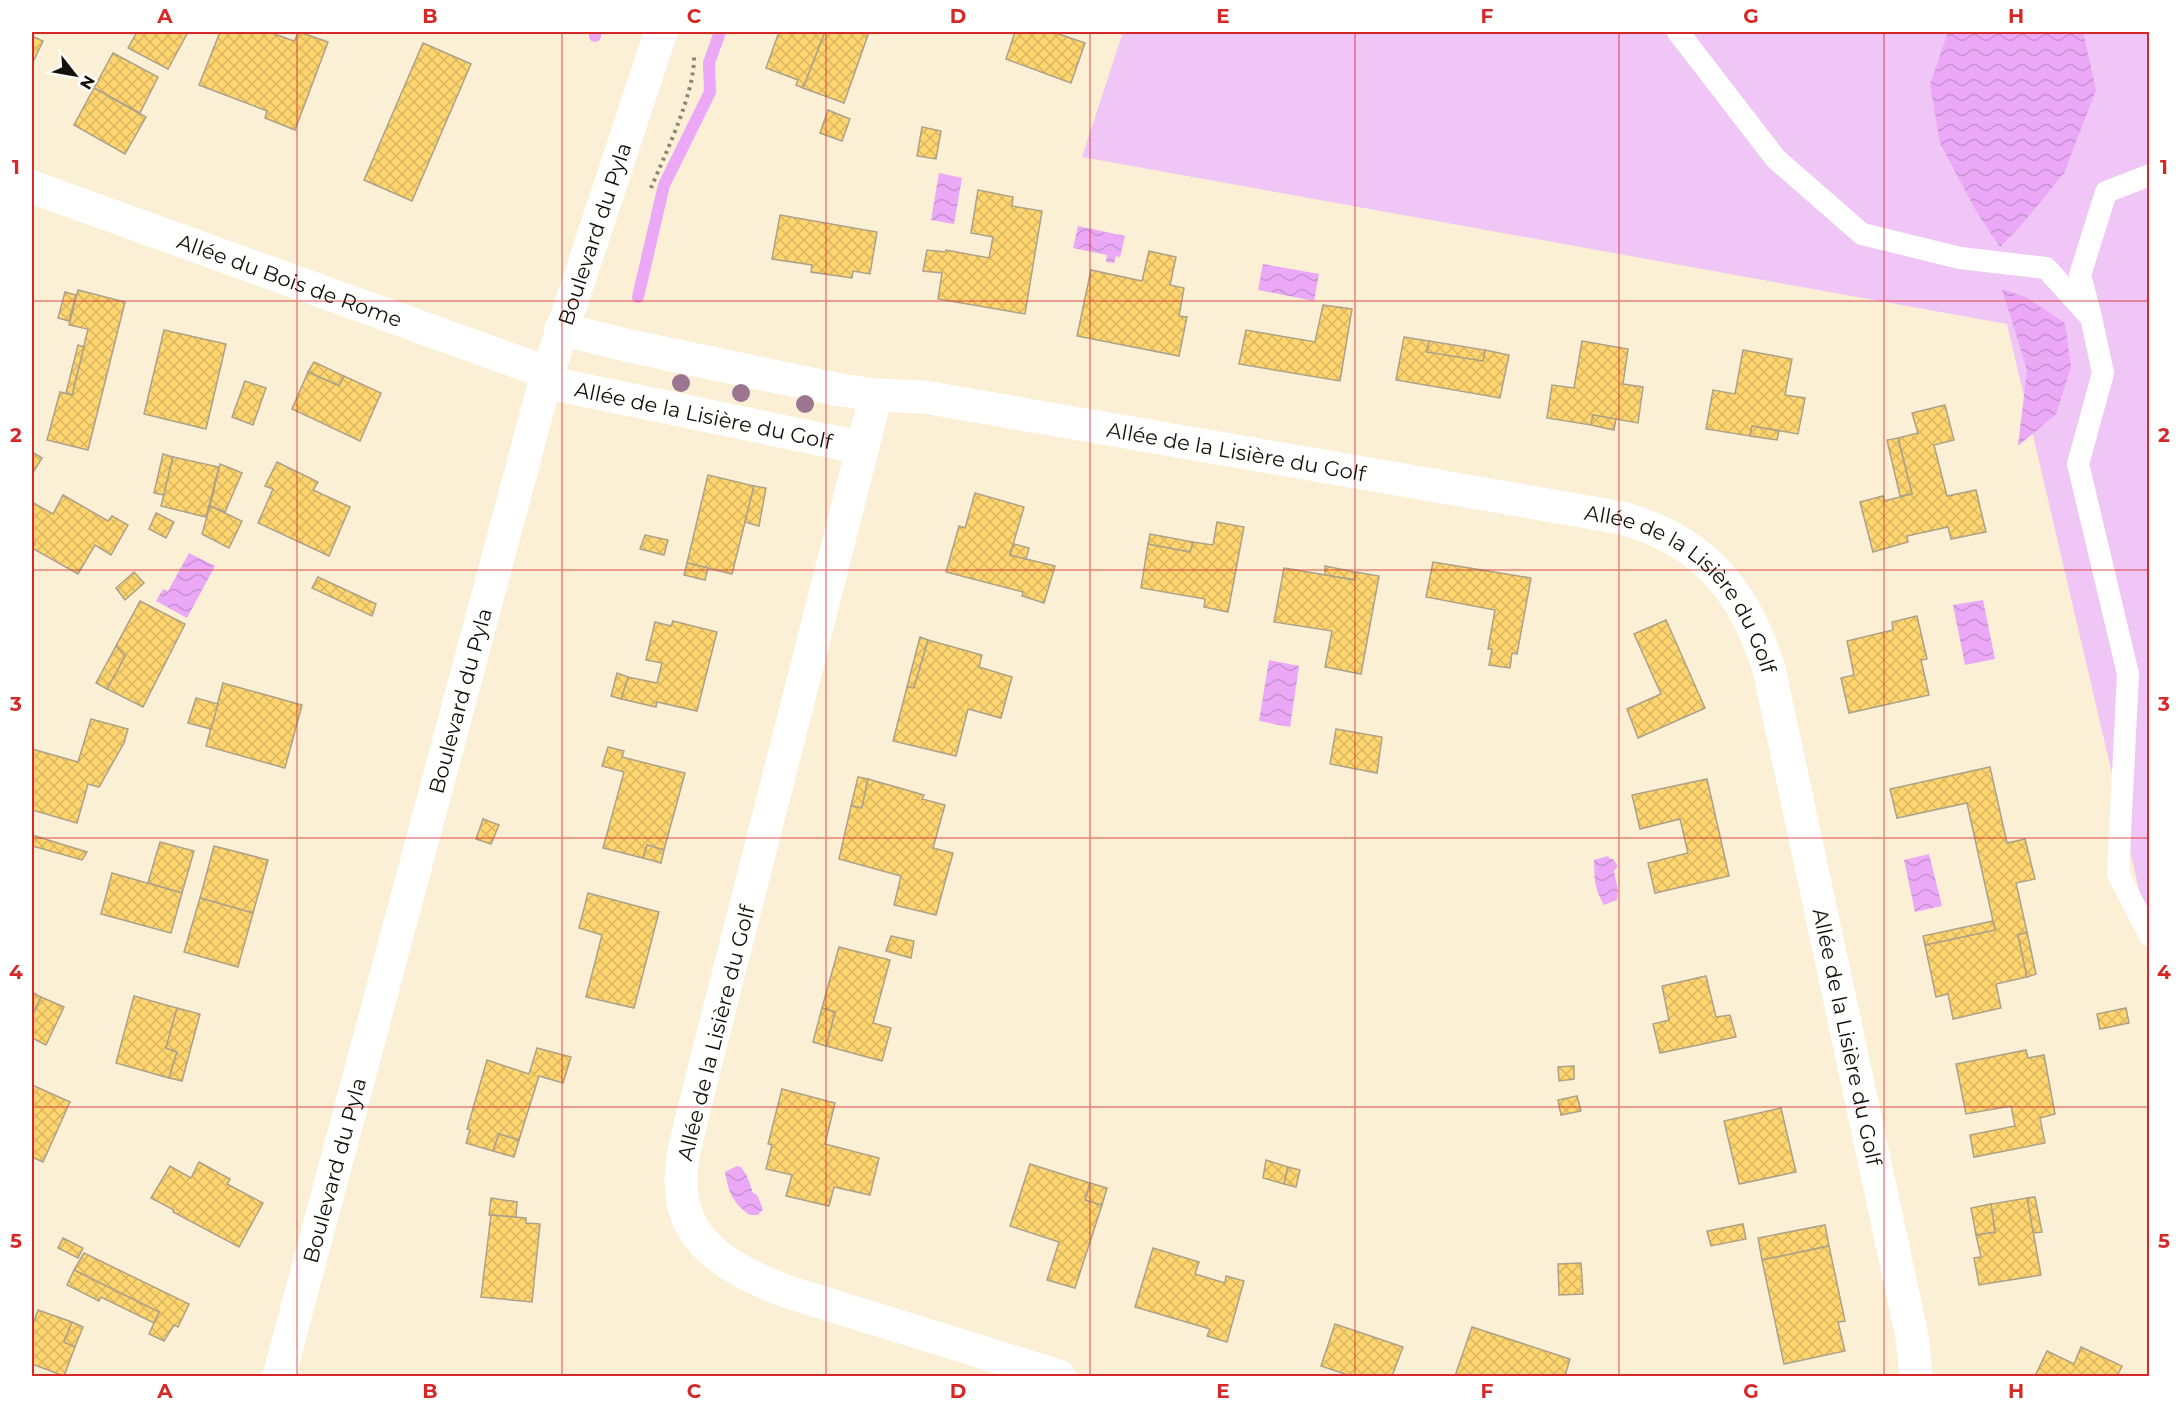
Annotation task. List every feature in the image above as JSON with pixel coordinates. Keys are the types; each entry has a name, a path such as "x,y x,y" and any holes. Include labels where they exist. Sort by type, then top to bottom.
{"street":[{"name":"Boulevard du Pyla","path":"279,1377 546,377 661,32"},
{"name":"Allée du Bois de Rome","path":"32,187 546,377"},
{"name":"Allée de la Lisière du Golf","path":"561,329 630,346 840,390 876,395 924,397 1622,518 1651,526 1675,538 1701,556 1728,585 1744,610 1761,644 1769,669 1912,1337 1916,1377"},
{"name":"Allée de la Lisière du Golf","path":"546,377 864,448"},
{"name":"Allée de la Lisière du Golf","path":"876,395 691,1121 683,1159 682,1191 687,1217 704,1244 725,1263 751,1277 785,1291 1059,1377"}],"lane":[{"path":"1678,32 1776,159 1862,234 1960,258 2046,268 2091,317"},
{"path":"2150,175 2106,192 2080,275 2103,373 2078,464 2128,674 2118,874 2150,936"}],"shaded area":[{"path":"1123,32 2149,32 2149,932 2007,324 1082,157"}],"water":[{"path":"1948,32 2082,32 2084,36 2096,90 2064,173 2018,229 2000,247 1976,211 1940,143 1930,84"},
{"path":"939,173 962,178 954,224 931,220"},
{"path":"1078,226 1125,236 1120,257 1116,256 1114,263 1106,262 1107,255 1073,248"},
{"path":"1263,264 1319,274 1314,301 1258,290"},
{"path":"2002,289 2026,297 2065,323 2071,367 2056,414 2018,446 2027,370"},
{"path":"189,553 215,566 187,618 156,601 163,589 168,591"},
{"path":"1983,600 1995,659 1965,665 1953,605"},
{"path":"1269,660 1299,666 1290,727 1259,721"},
{"path":"1929,854 1942,906 1915,912 1904,860"},
{"path":"1608,856 1618,866 1614,871 1618,891 1617,900 1604,905 1596,887 1594,860"},
{"path":"737,1166 741,1167 747,1176 753,1193 757,1195 763,1209 758,1215 750,1215 744,1211 735,1202 730,1191 725,1172"}],"building":[{"path":"137,32 188,32 168,69 128,48"},
{"path":"220,32 269,32 294,41 299,32 328,42 295,130 265,118 267,111 199,85"},
{"path":"779,32 825,32 803,88 796,85 798,80 766,68"},
{"path":"825,32 869,32 844,103 803,88"},
{"path":"1015,32 1053,32 1085,43 1071,83 1006,59"},
{"path":"32,36 43,41 32,64"},
{"path":"423,43 471,64 412,201 364,180"},
{"path":"113,53 158,77 140,113 94,88"},
{"path":"94,88 146,117 125,154 74,125"},
{"path":"828,110 850,119 842,141 820,133"},
{"path":"922,127 941,131 936,159 917,156"},
{"path":"978,190 1013,197 1012,206 1042,211 1025,314 938,299 942,273 923,271 927,250 945,252 946,250 989,258 993,237 971,233"},
{"path":"780,215 877,232 870,274 853,271 852,278 811,272 812,265 772,259"},
{"path":"1149,251 1176,257 1170,285 1184,288 1179,316 1187,317 1179,356 1077,336 1091,270 1142,281"},
{"path":"78,290 125,302 88,450 47,440 60,392 72,395 88,329 69,325"},
{"path":"65,292 76,295 69,321 58,318"},
{"path":"1323,305 1352,309 1340,381 1239,364 1246,330 1315,342"},
{"path":"164,330 226,344 206,429 144,414"},
{"path":"1404,337 1429,341 1427,352 1483,361 1485,350 1509,355 1500,398 1396,380"},
{"path":"1429,341 1485,350 1483,361 1427,352"},
{"path":"1582,341 1628,349 1623,384 1643,387 1638,423 1593,415 1591,425 1547,418 1552,385 1574,388"},
{"path":"78,345 84,347 72,395 66,393"},
{"path":"1743,350 1792,359 1785,395 1805,398 1798,434 1752,426 1750,436 1706,429 1713,390 1735,394"},
{"path":"314,362 344,376 339,386 308,372"},
{"path":"308,372 339,386 344,376 381,393 360,441 292,409"},
{"path":"245,381 266,388 253,425 232,417"},
{"path":"1945,405 1954,440 1934,445 1947,496 1976,490 1986,532 1951,539 1948,527 1907,536 1908,542 1873,552 1860,502 1883,496 1884,501 1912,494 1898,438 1918,433 1912,413"},
{"path":"1593,415 1616,419 1614,430 1591,425"},
{"path":"1752,426 1779,431 1777,440 1750,436"},
{"path":"1898,438 1912,494 1900,496 1887,440"},
{"path":"32,452 42,458 32,474"},
{"path":"163,454 173,457 164,495 154,493"},
{"path":"173,457 219,467 206,517 161,506"},
{"path":"277,462 318,482 313,490 350,507 329,556 258,523 273,489 265,486"},
{"path":"220,464 242,473 225,512 210,506"},
{"path":"708,475 754,486 732,574 687,563"},
{"path":"754,486 766,488 759,526 745,522"},
{"path":"975,493 1024,507 1010,555 1055,566 1044,603 1022,596 1023,592 946,572 959,526 965,528"},
{"path":"63,495 108,521 112,516 128,525 111,555 95,545 78,574 32,548 35,544 32,542 32,502 53,514"},
{"path":"210,506 242,521 229,548 202,534"},
{"path":"156,513 174,522 166,538 149,529"},
{"path":"1217,522 1244,527 1228,612 1204,607 1205,599 1141,588 1148,544 1190,552 1193,542 1213,545"},
{"path":"1150,534 1193,542 1190,552 1148,544"},
{"path":"645,535 668,540 664,555 640,549"},
{"path":"1014,544 1029,548 1026,559 1010,555"},
{"path":"1433,562 1531,578 1517,654 1512,653 1510,668 1489,665 1492,649 1488,649 1495,610 1426,597"},
{"path":"687,563 708,568 705,580 684,575"},
{"path":"1325,566 1355,572 1355,580 1325,575"},
{"path":"1284,568 1355,580 1355,572 1379,576 1361,674 1325,667 1332,631 1274,622"},
{"path":"134,572 144,583 125,600 116,588"},
{"path":"318,577 376,604 372,616 312,588"},
{"path":"140,601 185,624 143,707 107,689 125,656 116,646"},
{"path":"1917,616 1927,659 1921,660 1929,695 1849,713 1841,678 1854,675 1847,641 1893,630 1892,622"},
{"path":"1666,620 1705,708 1638,738 1627,709 1661,694 1634,634"},
{"path":"673,621 717,632 697,711 657,702 656,707 621,699 628,677 657,683 662,663 646,660 655,622 671,626"},
{"path":"920,637 928,640 914,688 907,687"},
{"path":"928,640 982,655 979,667 1012,677 1001,718 968,709 956,756 893,741 907,687 914,688"},
{"path":"116,646 125,656 107,689 96,683"},
{"path":"617,673 628,677 621,699 611,696"},
{"path":"223,683 302,705 285,768 206,746"},
{"path":"196,698 218,704 211,729 188,723"},
{"path":"91,719 128,729 124,743 99,787 88,784 77,823 32,810 32,749 78,762"},
{"path":"1336,729 1382,737 1377,773 1330,764"},
{"path":"608,747 624,751 622,757 685,773 664,850 647,845 643,858 603,848 624,772 602,766"},
{"path":"1990,767 2007,843 2025,839 2035,879 2016,883 2027,932 2018,935 2027,977 1996,984 2001,1008 1953,1019 1948,994 1936,997 1925,945 1995,930 1967,803 1897,818 1890,789"},
{"path":"858,777 868,779 862,808 851,806"},
{"path":"868,779 924,795 922,799 945,805 933,848 953,853 936,915 894,905 901,876 839,859 851,806 862,808"},
{"path":"1707,779 1729,876 1655,893 1648,863 1688,853 1680,819 1640,829 1632,795"},
{"path":"483,819 499,825 491,844 476,839"},
{"path":"32,835 87,852 82,860 32,846"},
{"path":"160,842 194,851 182,893 148,883"},
{"path":"647,845 664,850 661,863 643,858"},
{"path":"214,846 268,860 253,913 200,898"},
{"path":"112,873 182,893 171,933 101,914"},
{"path":"588,893 659,912 634,1008 586,997 602,935 579,928"},
{"path":"200,898 253,913 238,967 184,952"},
{"path":"1993,921 1995,930 1925,945 1923,936"},
{"path":"2027,932 2036,974 2027,977 2018,935"},
{"path":"891,936 914,941 911,958 886,951"},
{"path":"839,947 890,960 873,1023 891,1028 882,1061 826,1046 835,1012 822,1008"},
{"path":"1706,976 1716,1017 1730,1015 1736,1037 1660,1053 1653,1024 1669,1020 1662,986"},
{"path":"32,992 41,997 32,1017"},
{"path":"134,996 177,1008 166,1048 177,1052 169,1078 116,1063"},
{"path":"41,997 64,1007 46,1045 32,1038 32,1017"},
{"path":"177,1008 200,1014 182,1081 169,1078 177,1052 166,1048"},
{"path":"822,1008 835,1012 826,1046 813,1042"},
{"path":"2126,1008 2129,1023 2100,1029 2097,1014"},
{"path":"537,1048 571,1057 563,1083 539,1076 519,1140 499,1134 493,1151 466,1143 470,1130 467,1129 487,1060 529,1074"},
{"path":"2026,1050 2028,1058 2044,1055 2055,1114 2040,1118 2045,1143 1974,1157 1970,1135 2015,1126 2011,1106 1966,1114 1956,1064"},
{"path":"1574,1066 1574,1079 1559,1081 1558,1067"},
{"path":"32,1085 70,1102 43,1162 32,1157"},
{"path":"782,1089 835,1103 825,1144 879,1158 870,1195 834,1187 829,1206 786,1196 792,1175 766,1169 772,1145 768,1144"},
{"path":"1577,1096 1581,1111 1561,1115 1558,1100"},
{"path":"1781,1108 1796,1172 1739,1184 1724,1121"},
{"path":"499,1134 519,1140 514,1157 493,1151"},
{"path":"1266,1160 1288,1167 1284,1184 1263,1178"},
{"path":"199,1162 230,1179 227,1184 263,1203 239,1247 151,1198 170,1166 191,1178"},
{"path":"1030,1164 1090,1183 1085,1200 1102,1205 1075,1288 1047,1280 1059,1242 1010,1226"},
{"path":"1288,1167 1300,1170 1296,1187 1284,1184"},
{"path":"1090,1183 1107,1188 1102,1205 1085,1200"},
{"path":"2035,1197 2042,1232 2033,1233 2027,1198"},
{"path":"491,1198 517,1202 516,1217 489,1215"},
{"path":"2027,1198 2041,1275 1979,1285 1974,1258 1981,1257 1976,1235 1995,1232 1991,1204"},
{"path":"1991,1204 1995,1232 1976,1235 1971,1208"},
{"path":"491,1215 526,1218 526,1223 540,1224 532,1302 481,1297"},
{"path":"1743,1224 1746,1239 1711,1246 1707,1231"},
{"path":"1825,1225 1829,1246 1762,1260 1758,1238"},
{"path":"63,1238 83,1248 78,1258 58,1248"},
{"path":"1829,1246 1845,1321 1838,1322 1845,1351 1784,1364 1762,1260"},
{"path":"1153,1248 1199,1262 1195,1274 1225,1283 1226,1276 1244,1281 1227,1342 1207,1336 1210,1329 1135,1307"},
{"path":"84,1253 189,1304 178,1327 174,1325 164,1341 149,1334 159,1312 74,1270"},
{"path":"1581,1263 1583,1294 1559,1295 1558,1264"},
{"path":"74,1270 159,1312 154,1323 101,1297 99,1301 67,1285"},
{"path":"38,1310 72,1322 64,1342 75,1347 64,1376 32,1364 32,1327"},
{"path":"72,1322 83,1327 75,1347 64,1342"},
{"path":"1335,1324 1403,1347 1392,1376 1351,1376 1321,1366"},
{"path":"1472,1327 1570,1359 1565,1376 1455,1376"},
{"path":"2081,1347 2122,1366 2117,1376 2035,1376 2047,1351 2074,1364"}],"waterway":[{"path":"638,297 664,185 710,92 709,63 720,32"}]}
